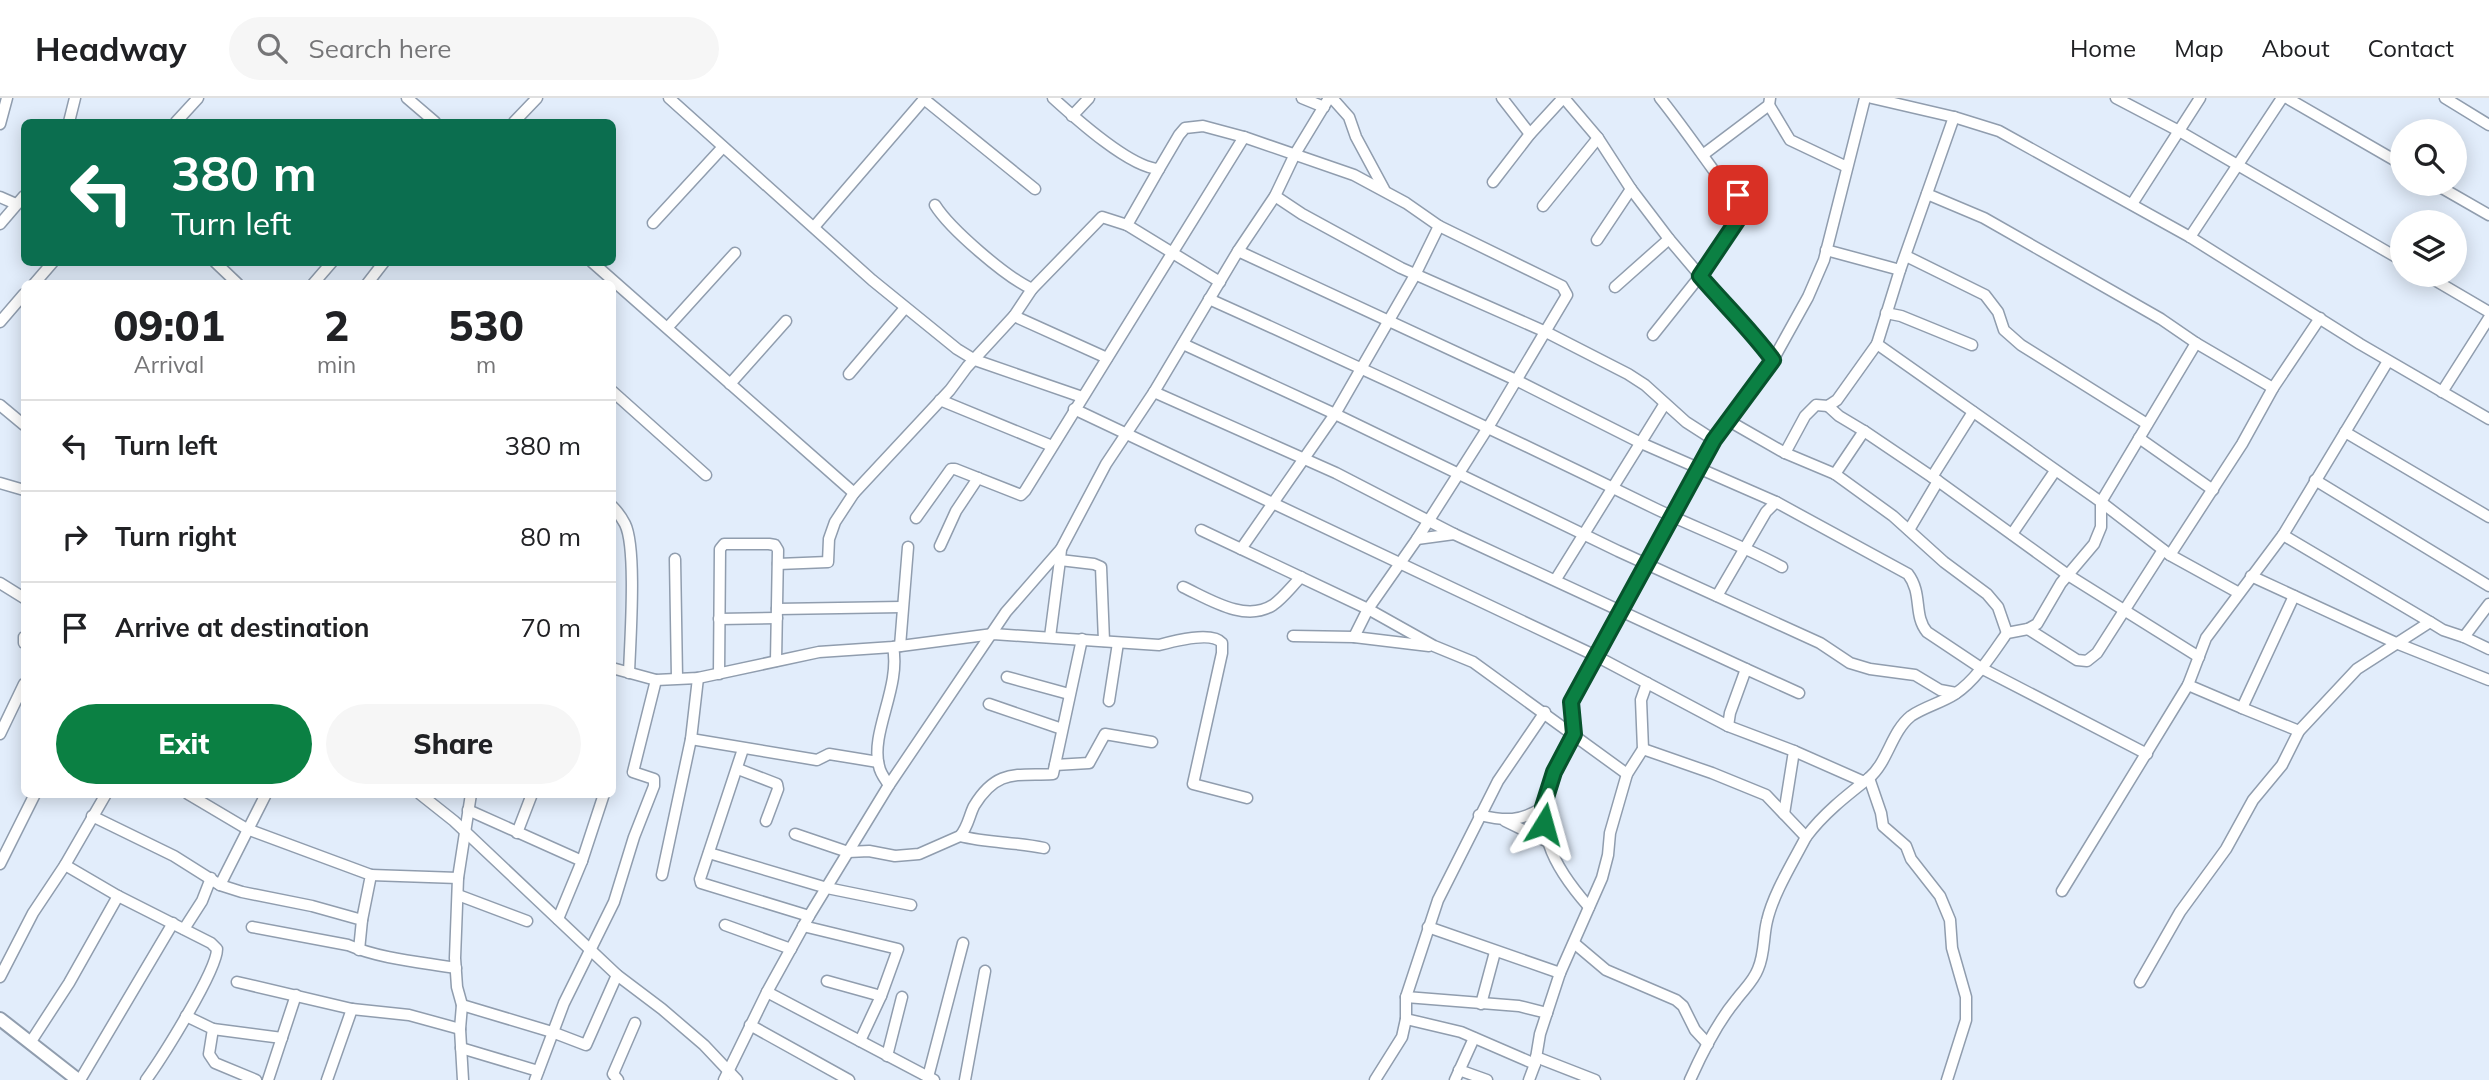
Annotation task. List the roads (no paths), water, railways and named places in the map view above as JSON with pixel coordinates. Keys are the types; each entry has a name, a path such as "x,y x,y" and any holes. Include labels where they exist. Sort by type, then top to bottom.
{"street":[{"path":"0,124 8,98"},
{"path":"70,119 75,98"},
{"path":"179,119 198,98"},
{"path":"407,98 432,119"},
{"path":"517,119 537,98"},
{"path":"814,227 925,98 1034,189"},
{"path":"1053,98 1123,155 1141,165 1159,169"},
{"path":"1072,116 1089,98"},
{"path":"1302,98 1328,101 1349,117 1356,137 1384,190"},
{"path":"1502,98 1530,134"},
{"path":"1493,183 1530,134 1563,98 1598,138 1631,189 1669,239 1773,360"},
{"path":"1653,334 1700,276 1745,209 1742,199 1718,176 1660,98"},
{"path":"1589,907 1572,888 1548,842 1543,807 1554,772 1574,734 1571,702 1718,435 1773,360 1808,297 1826,250 1865,98"},
{"path":"1872,98 1954,117 1999,131 2190,237 2388,361 2489,419"},
{"path":"2116,98 2179,131 2390,253"},
{"path":"2132,204 2200,98"},
{"path":"2190,237 2285,98 2390,158"},
{"path":"2445,98 2489,125"},
{"path":"672,99 905,308 975,360 1082,397"},
{"path":"724,1080 790,949 889,785 1006,612 1060,554 1107,464 1238,251 1275,196 1295,154 1328,101"},
{"path":"1704,154 1770,101 1790,140 1847,167"},
{"path":"1828,406 1836,400 1877,344 1954,117"},
{"path":"1127,225 1179,135 1185,128 1203,126 1244,137 1354,175 1384,190 1439,226 1562,286 1567,295 1489,426 1417,539 1368,609 1354,637"},
{"path":"916,518 951,469 1021,495 1244,137"},
{"path":"1543,206 1598,138"},
{"path":"653,222 723,147"},
{"path":"1597,240 1631,189"},
{"path":"1927,194 1984,218 2161,319 2273,388"},
{"path":"1275,196 1311,219 1415,275 1546,332 1628,374 1644,385 1664,405 1718,435"},
{"path":"2456,196 2489,215"},
{"path":"0,197 16,204"},
{"path":"0,223 21,199"},
{"path":"935,205 943,218 1004,271 1032,289"},
{"path":"778,565 828,562 829,539 835,522 854,493 1014,316 1032,289 1102,217 1127,225 1220,282"},
{"path":"1241,549 1335,414 1415,275 1439,226"},
{"path":"1615,287 1669,239"},
{"path":"1826,250 1900,270"},
{"path":"1238,251 1516,380 1641,443 1776,502 1908,574 1916,584 1921,624 1927,632 1981,668 2147,754"},
{"path":"668,327 735,253"},
{"path":"1906,256 1985,295 1998,312 2004,330 2021,345 2147,424"},
{"path":"37,280 50,266"},
{"path":"219,266 234,280"},
{"path":"316,280 329,266"},
{"path":"370,280 381,266"},
{"path":"597,266 613,280"},
{"path":"616,283 854,493"},
{"path":"616,292 621,287"},
{"path":"2446,287 2489,312"},
{"path":"1,318 21,297"},
{"path":"1209,299 1489,426 1673,517 1745,547 1782,566"},
{"path":"849,374 905,308"},
{"path":"1886,313 1901,316 1972,345"},
{"path":"1014,316 1107,358"},
{"path":"2028,629 2077,660 2087,661 2097,653 2125,609 2213,490 2273,388 2319,318"},
{"path":"2442,392 2489,318"},
{"path":"730,384 786,321"},
{"path":"1690,1080 1735,1000 1752,983 1763,955 1766,922 1771,907 1815,825 1881,762 1901,726 1912,715 1956,694 1981,668 2007,633 2028,629 2037,624 2060,583 2095,544 2101,527 2101,502 2196,343"},
{"path":"1183,344 1820,643 1850,663 1870,669 1915,675 1940,690 1956,694"},
{"path":"1877,344 2101,502 2167,553 2239,593"},
{"path":"2062,891 2188,685 2206,638 2283,535 2388,361"},
{"path":"1154,391 1303,458 1454,534 1800,693"},
{"path":"616,395 706,475"},
{"path":"940,400 1052,446"},
{"path":"0,405 21,422"},
{"path":"1556,579 1664,405"},
{"path":"1785,453 1805,416 1816,405 1828,406 2068,575 2199,657"},
{"path":"1074,410 1596,656 1728,726 1865,780 1881,813 1883,826 1906,846 1911,859 1940,896 1950,920 1952,948 1966,997 1966,1020 1947,1080"},
{"path":"1909,530 1973,412"},
{"path":"1729,421 1785,453 1835,474 1909,530 1944,562 1987,594 1998,607 2007,633"},
{"path":"1835,474 1864,431"},
{"path":"2345,432 2489,517"},
{"path":"2139,438 2213,490"},
{"path":"2012,534 2056,471"},
{"path":"940,546 956,511 978,478"},
{"path":"2315,480 2489,586"},
{"path":"0,483 21,489"},
{"path":"1717,596 1766,512 1776,502"},
{"path":"616,511 626,525 629,538 629,673"},
{"path":"1201,530 1368,609 1434,646 1473,662 1627,774"},
{"path":"1417,539 1454,534"},
{"path":"2283,535 2443,630 2489,649"},
{"path":"719,674 720,549 724,544 775,545 778,550 776,662"},
{"path":"889,785 878,762 883,723 893,682 908,547"},
{"path":"1050,637 1060,554"},
{"path":"1060,554 1101,567 1104,641"},
{"path":"675,559 677,678"},
{"path":"2251,576 2396,643 2489,680"},
{"path":"1183,587 1240,611 1258,611 1274,604 1301,577"},
{"path":"0,583 21,596"},
{"path":"2242,708 2294,596"},
{"path":"2464,637 2489,604"},
{"path":"719,619 902,607"},
{"path":"2140,982 2180,912 2226,849 2253,800 2282,765 2299,731 2357,669 2430,622"},
{"path":"616,669 656,680 698,678 819,652 897,647 993,634 1159,645 1175,640 1219,638 1222,643 1193,784 1247,798"},
{"path":"1293,636 1354,637 1434,646"},
{"path":"795,834 848,852 895,856 919,854 960,836 965,831 974,806 989,786 1018,773 1054,774 1082,639"},
{"path":"1109,701 1118,643"},
{"path":"1728,726 1746,669"},
{"path":"1007,677 1069,694"},
{"path":"662,876 691,739 698,678"},
{"path":"461,1048 537,1076 564,1003 614,902 655,781 633,772 656,680"},
{"path":"1529,1080 1560,973 1602,878 1610,833 1627,774 1643,749 1641,700 1647,683"},
{"path":"2188,685 2299,731"},
{"path":"0,734 21,690"},
{"path":"989,704 1062,729"},
{"path":"1375,1080 1402,1037 1406,1019 1406,997 1438,900 1464,851 1479,815 1509,763 1545,712"},
{"path":"1055,765 1089,763 1105,734 1152,742"},
{"path":"691,739 817,760 829,754 878,762"},
{"path":"743,749 700,879 701,883 806,921 898,949 881,996 860,1041"},
{"path":"1643,749 1766,794 1807,838"},
{"path":"1784,814 1794,751"},
{"path":"738,769 778,784 766,821"},
{"path":"0,864 33,798"},
{"path":"0,978 33,913 65,865 103,798"},
{"path":"195,798 247,829 371,875 458,878"},
{"path":"220,885 264,798"},
{"path":"425,798 465,832 590,951 662,1009 737,1080"},
{"path":"463,1080 460,1029 462,1005 456,968 458,878 470,798"},
{"path":"517,832 530,798"},
{"path":"558,919 582,861 603,798"},
{"path":"1505,821 1520,819 1543,807"},
{"path":"468,810 582,861"},
{"path":"1479,815 1505,821 1548,842"},
{"path":"92,816 174,856 220,885 362,920"},
{"path":"960,836 1045,848"},
{"path":"709,853 827,888 911,905"},
{"path":"65,865 211,943 217,949 217,956 186,1016 146,1080"},
{"path":"359,950 371,875"},
{"path":"184,929 202,901 211,878"},
{"path":"30,1043 69,983 118,895"},
{"path":"458,895 527,921"},
{"path":"0,1019 79,1080 173,923"},
{"path":"725,925 790,949"},
{"path":"252,927 348,945 405,960 456,968"},
{"path":"1427,928 1560,973"},
{"path":"767,992 931,1079 963,943"},
{"path":"1574,943 1606,970 1676,1000 1683,1006 1695,1030 1708,1044"},
{"path":"1481,1003 1495,952"},
{"path":"965,1080 985,971"},
{"path":"462,1005 586,1045 617,975"},
{"path":"827,981 881,996"},
{"path":"237,982 352,1009 409,1015 460,1029"},
{"path":"268,1080 296,995"},
{"path":"887,1056 902,997"},
{"path":"1406,997 1519,1006 1547,1013"},
{"path":"327,1080 352,1009"},
{"path":"186,1016 213,1029 282,1038"},
{"path":"1406,1019 1461,1032 1535,1061 1595,1080"},
{"path":"618,1080 613,1074 635,1023"},
{"path":"750,1025 849,1080"},
{"path":"213,1029 209,1054 211,1059 256,1080"},
{"path":"1474,1038 1457,1075 1487,1080"}]}
